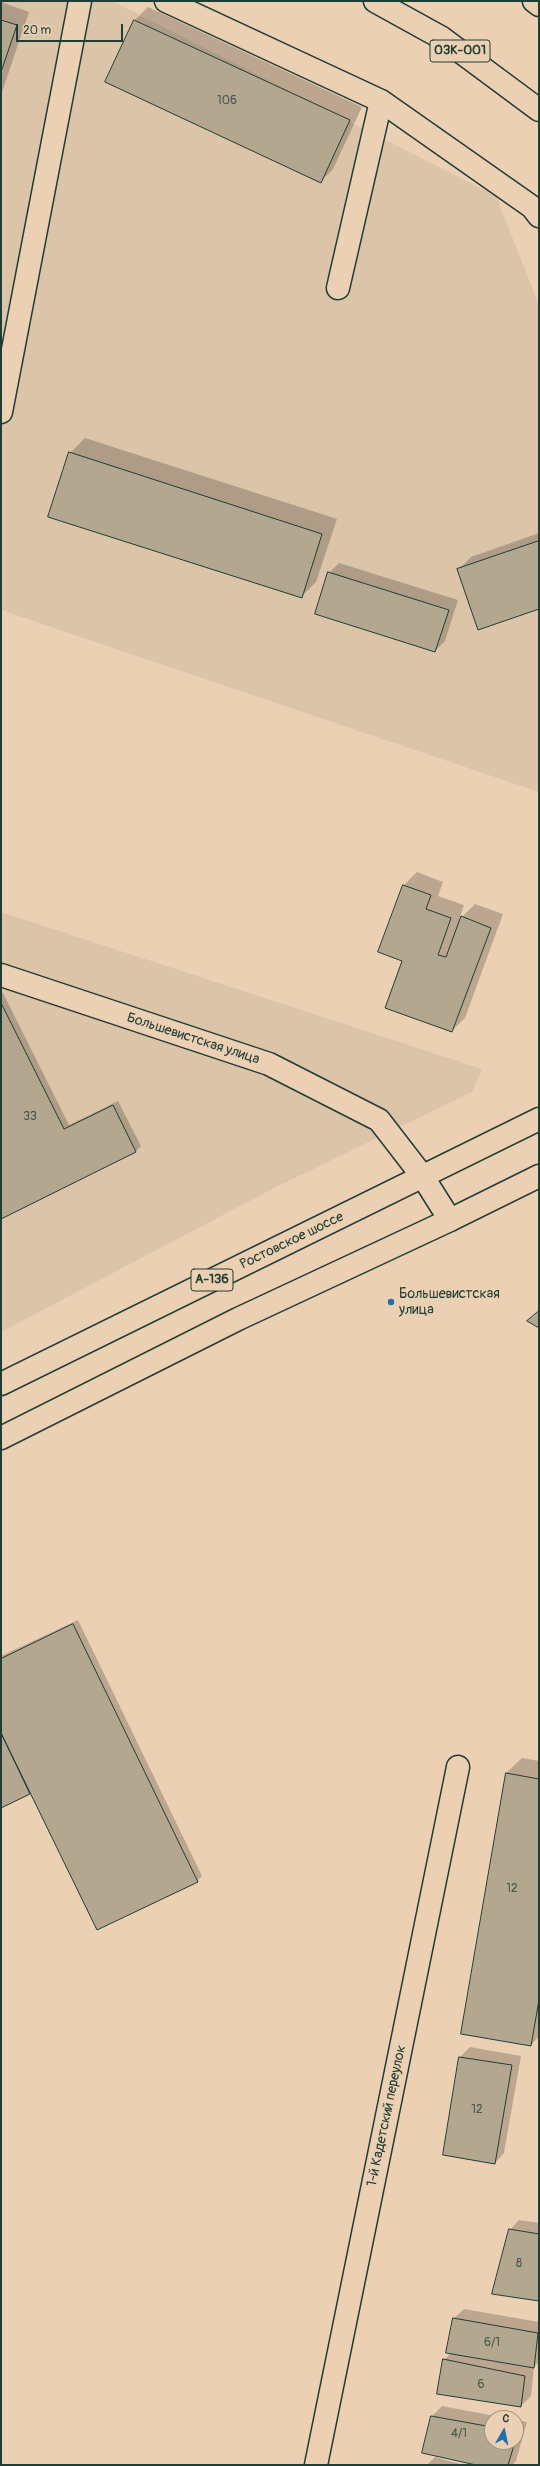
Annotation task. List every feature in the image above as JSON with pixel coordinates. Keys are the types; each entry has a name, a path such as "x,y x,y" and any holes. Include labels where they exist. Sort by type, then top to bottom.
{"main road":[{"path":"1,412 80,1"},
{"path":"166,1 381,101 532,207 539,216"},
{"name":"03К-001","path":"375,1 442,38 539,110"},
{"path":"534,1 539,5"},
{"path":"338,288 381,101"},
{"name":"Большевистская улица","path":"1,975 269,1064 379,1120 423,1177 450,1220"},
{"name":"Ростовское шоссе","path":"1,1384 539,1119"},
{"path":"1,1438 238,1319 450,1220 539,1176"},
{"name":"1-й Кадетский переулок","path":"316,2465 458,1767"}],"shaded area":[{"path":"1,1 112,1 496,196 539,305 539,792 1,610"},
{"path":"1,912 482,1069 472,1092 276,1187 1,1332"}],"building":[{"path":"1,20 17,25 1,72"},
{"path":"134,20 350,120 321,183 105,82"},
{"path":"69,452 322,534 302,598 48,517"},
{"path":"539,541 539,609 478,630 457,569"},
{"path":"328,572 449,610 435,652 315,614"},
{"path":"403,885 431,895 426,909 451,918 438,955 446,957 461,916 491,928 452,1032 385,1008 402,961 378,952"},
{"path":"1,1003 64,1129 113,1105 136,1152 1,1219"},
{"path":"539,1311 539,1328 527,1321"},
{"path":"73,1624 198,1882 97,1930 1,1733 1,1659"},
{"path":"1,1733 30,1794 1,1808"},
{"path":"506,1773 539,1779 539,2000 531,2046 461,2034"},
{"path":"459,2057 512,2065 495,2164 443,2155"},
{"path":"509,2229 539,2234 539,2301 492,2294"},
{"path":"453,2318 538,2333 534,2368 446,2353"},
{"path":"443,2359 525,2376 521,2407 437,2394"},
{"path":"431,2416 484,2426 484,2450 513,2450 508,2465 476,2465 422,2453"}],"place":[{"name":"Большевистская улица","path":"391,1302"}]}
